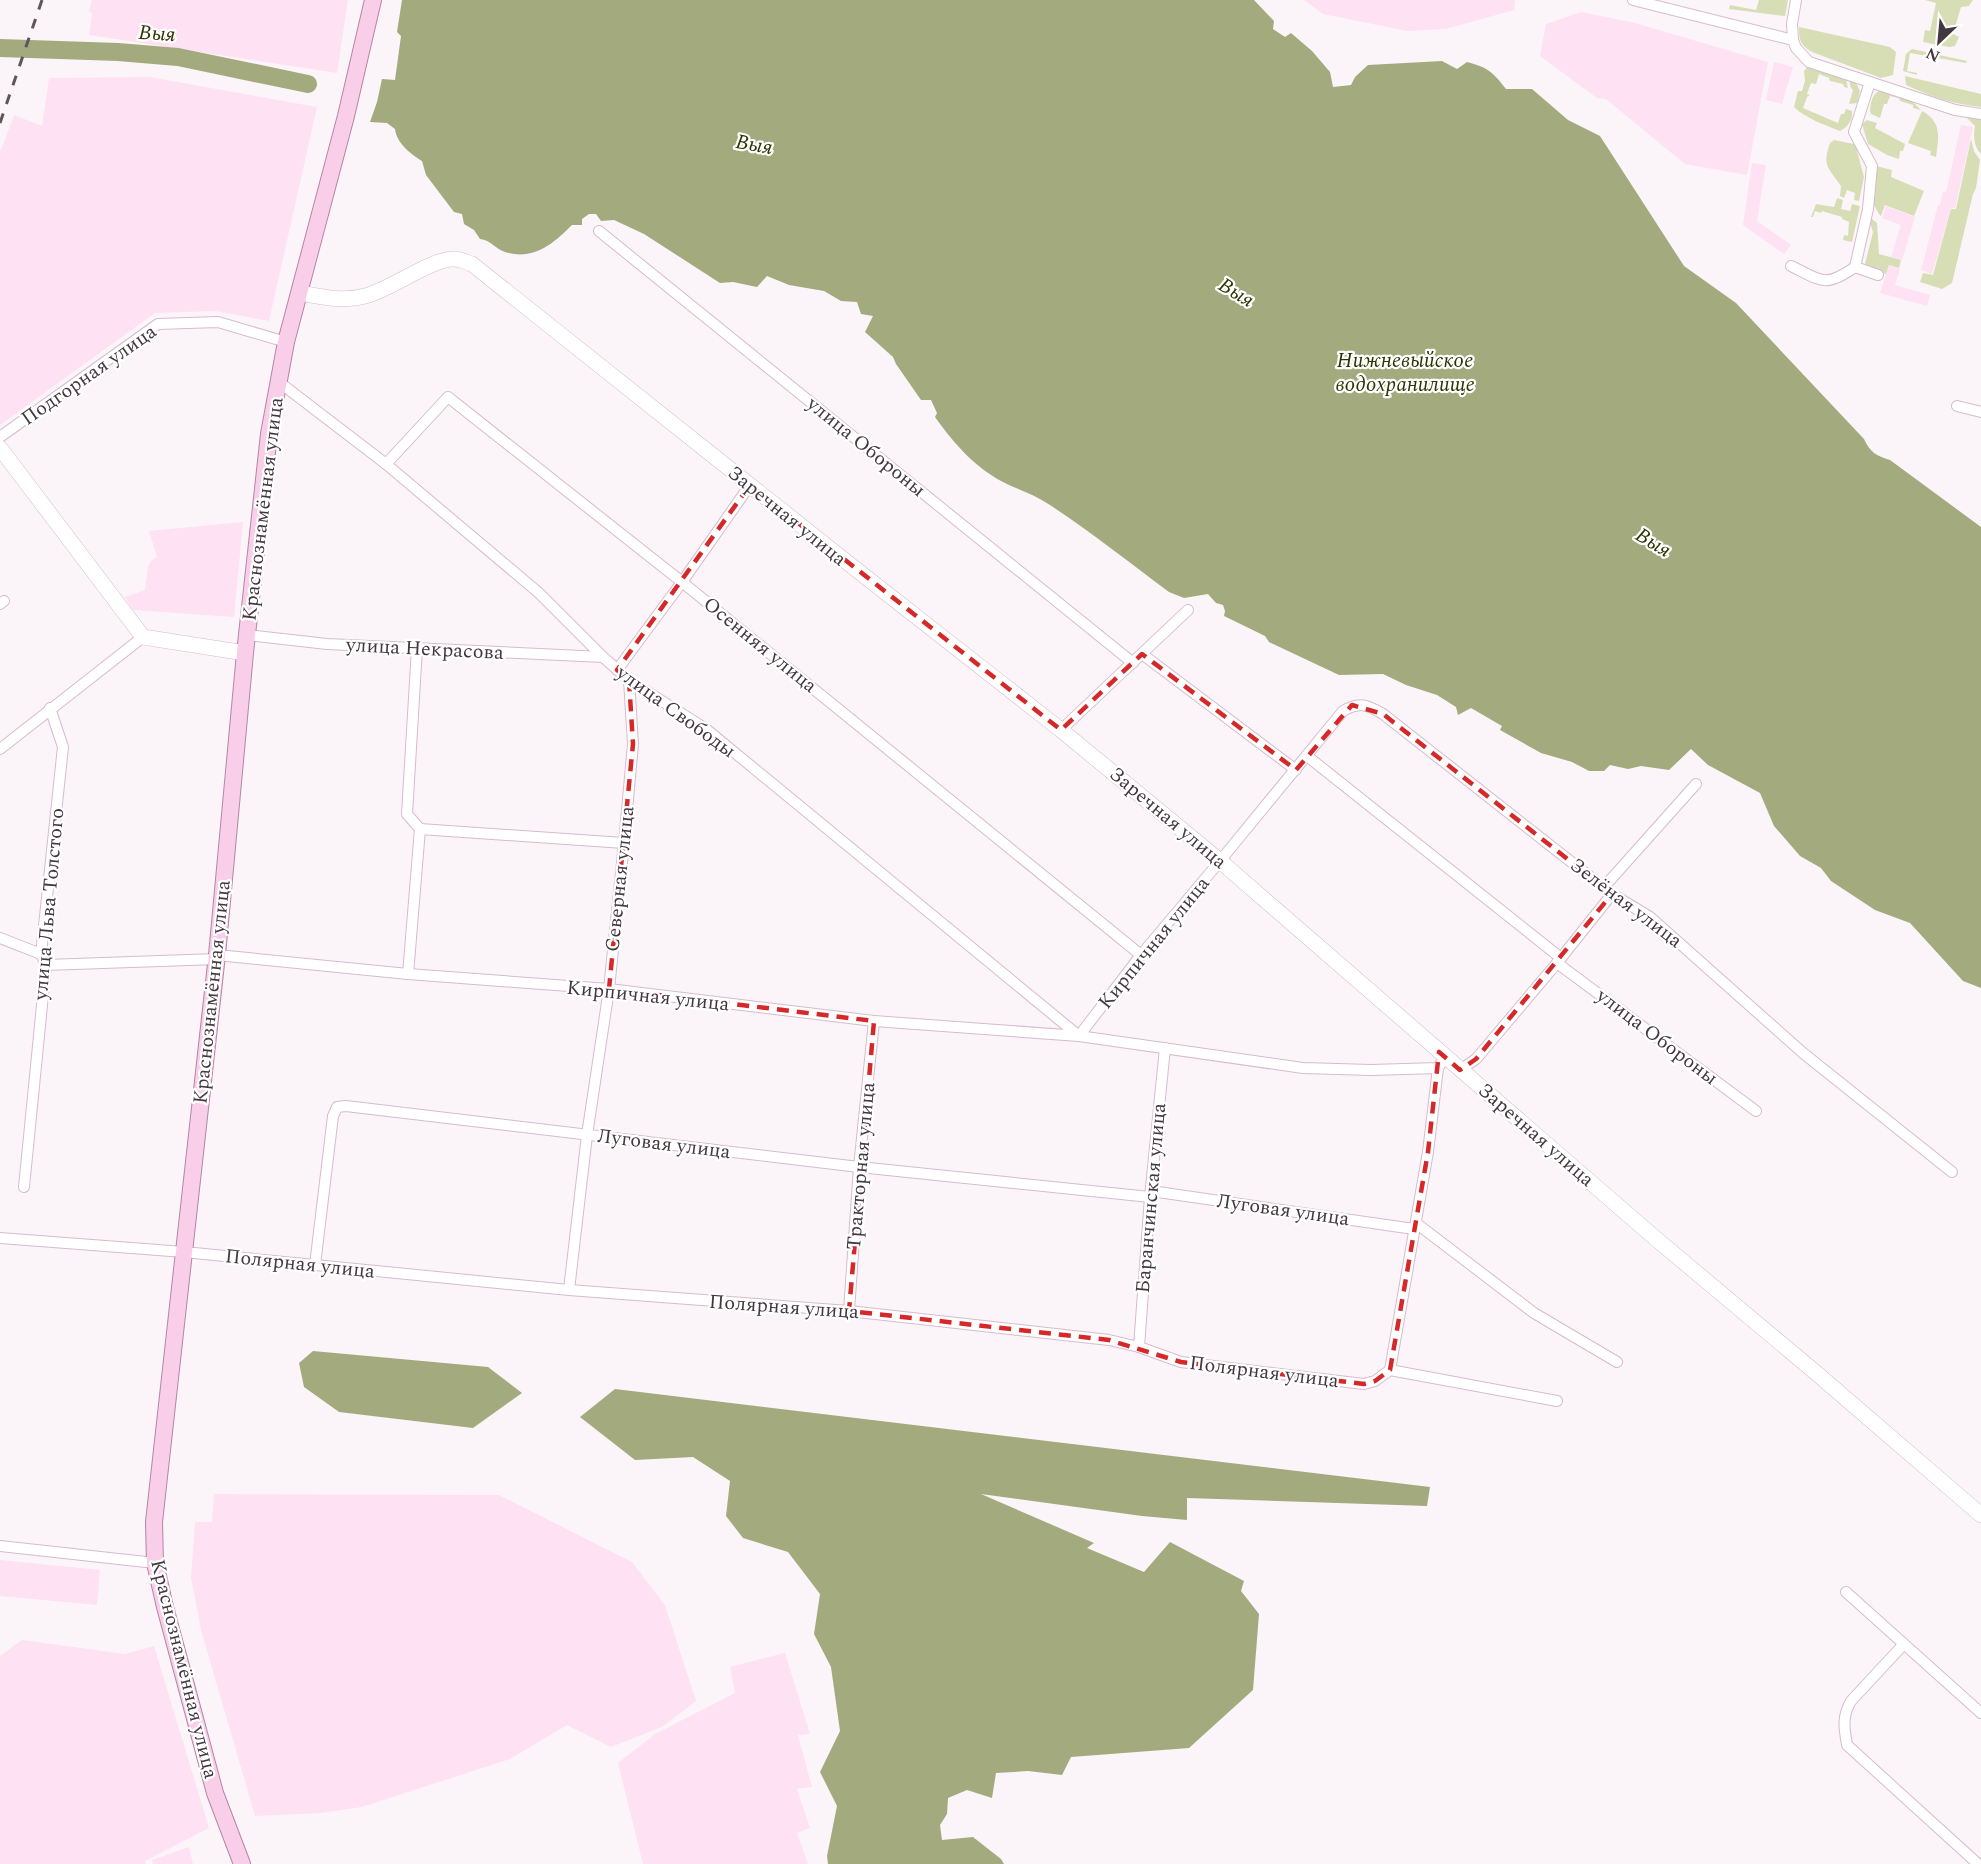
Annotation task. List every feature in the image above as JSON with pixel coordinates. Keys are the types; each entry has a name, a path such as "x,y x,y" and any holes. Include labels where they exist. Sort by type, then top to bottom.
{"main road":[{"name":"Краснознамённая улица","path":"242,1864 216,1793 165,1607 155,1563 154,1522 217,957 245,653 269,434 286,342 346,116 373,0"}],"street":[{"path":"1633,0 1793,40"},
{"path":"1796,0 1792,24 1793,40 1796,48 1809,62 1955,110 1981,114"},
{"path":"1791,266 1823,281 1840,278 1855,267 1868,209 1872,166 1854,132 1870,82"},
{"name":"улица Обороны","path":"599,231 1133,663"},
{"name":"Заречная улица","path":"300,292 345,299 382,290 439,261 456,258 472,264 1061,730 1221,861 1441,1062 1460,1070 1981,1515"},
{"path":"1855,267 1878,275"},
{"name":"Подгорная улица","path":"0,437 158,324 218,322 286,342"},
{"name":"улица Свободы","path":"279,381 386,464 539,594 629,680 706,729 1079,1036"},
{"name":"Осенняя улица","path":"386,464 448,397 682,582 1141,955"},
{"path":"1956,406 1981,412"},
{"path":"0,448 143,637 245,653"},
{"path":"617,670 750,485"},
{"path":"1061,730 1188,610"},
{"name":"улица Некрасова","path":"248,635 327,644 603,657"},
{"path":"0,749 143,637"},
{"path":"417,648 407,814 420,829 624,843"},
{"path":"1142,654 1296,770"},
{"name":"Северная улица","path":"568,1290 587,1135 609,989 624,843 633,744 629,680"},
{"name":"Зелёная улица","path":"1343,711 1352,705 1360,705 1369,706 1383,714 1608,890 1650,917 1803,1053 1952,1172"},
{"name":"улица Льва Толстого","path":"24,1187 46,965 41,954 63,747 50,708"},
{"name":"Кирпичная улица","path":"1079,1036 1141,955 1343,711"},
{"name":"улица Обороны","path":"1307,756 1559,960 1756,1111"},
{"path":"1460,1070 1476,1059 1559,960 1608,890 1696,784"},
{"path":"408,974 420,829"},
{"path":"0,938 41,954"},
{"name":"Кирпичная улица","path":"46,965 217,957 609,989 874,1021 1079,1036 1303,1068 1371,1071 1441,1062"},
{"name":"Тракторная улица","path":"849,1311 874,1021"},
{"name":"Баранчинская улица","path":"1138,1347 1165,1048"},
{"path":"1441,1062 1428,1152 1390,1370 1557,1401"},
{"name":"Луговая улица","path":"315,1265 333,1116 337,1107 346,1106 860,1167 1151,1194 1415,1226 1534,1313 1617,1362"},
{"name":"Полярная улица","path":"0,1238 184,1252 568,1290 849,1311 1109,1340 1181,1362 1364,1384 1375,1381 1390,1370"},
{"path":"0,1546 155,1563"},
{"path":"1846,1592 1981,1713"},
{"path":"1903,1645 1851,1701 1846,1710 1844,1727 1847,1745 1978,1864"}],"highlighted area":[{"path":"750,485 1061,730 1142,654 1296,770 1352,705 1383,714 1612,894 1476,1059 1460,1070 1439,1052 1428,1152 1390,1370 1375,1381 1364,1384 1181,1362 1109,1340 849,1311 874,1021 609,989 633,744 629,680 617,670"}],"shaded area":[{"path":"92,0 348,0 337,73 89,35 92,14 89,11"},
{"path":"1304,0 1515,0 1514,10 1446,29 1407,31 1323,14"},
{"path":"1759,0 1788,0 1785,16 1729,9 1730,5 1756,10"},
{"path":"1925,0 1973,0 1969,6 1961,7 1953,34 1959,37 1955,46 1923,42 1925,30 1930,31 1936,3"},
{"path":"1581,12 1635,23 1768,62 1747,175 1685,164 1606,99 1597,98 1540,56 1546,24"},
{"path":"1799,27 1890,47 1896,52 1893,75 1881,78 1812,52 1801,42"},
{"path":"1912,49 1967,61 1966,63 1910,53 1907,71 1917,73 1917,75 1903,71 1906,54"},
{"path":"1774,62 1793,67 1782,104 1766,100"},
{"path":"1808,66 1846,79 1848,88 1819,74 1816,84 1811,83 1807,94 1810,95 1803,108 1838,123 1841,114 1844,114 1846,109 1852,111 1849,123 1840,131 1809,118 1794,107 1798,91 1802,91 1805,81 1804,71"},
{"path":"1905,76 1981,94 1981,107 1952,102 1924,93 1906,85"},
{"path":"150,77 317,107 269,321 215,311 155,313 0,425 0,152 14,115 42,126 49,78"},
{"path":"1849,80 1856,83 1860,91 1857,103 1849,104 1853,90"},
{"path":"1883,89 1912,101 1921,110 1900,101 1899,98 1890,96 1887,104 1884,104 1880,118 1871,114 1873,98"},
{"path":"1922,111 1933,120 1938,131 1936,157 1930,155 1931,151 1908,143"},
{"path":"1966,115 1981,118 1981,154 1975,141 1975,126"},
{"path":"1867,120 1877,123 1875,128 1905,144 1903,151 1900,151 1899,159 1868,144 1862,124"},
{"path":"1961,125 1973,127 1955,208 1951,208 1932,274 1921,270 1938,205 1940,205 1943,191 1946,192"},
{"path":"1971,139 1974,151 1980,160 1976,188 1952,283 1942,289 1920,282 1923,273 1933,275 1951,209 1956,209"},
{"path":"1834,140 1854,144 1856,147 1864,177 1859,201 1854,200 1855,193 1847,190 1844,198 1840,196 1841,186 1827,162 1830,143"},
{"path":"1752,163 1766,165 1757,221 1791,245 1784,254 1743,225"},
{"path":"1876,166 1892,170 1891,177 1924,191 1914,216 1885,205 1881,216 1879,214 1870,198"},
{"path":"1837,198 1843,200 1841,209 1850,211 1852,204 1860,206 1852,242 1843,240 1844,235 1848,236 1849,222 1842,217 1815,211 1811,217 1816,204 1834,207"},
{"path":"1886,206 1915,217 1902,260 1891,257 1901,225 1882,218"},
{"path":"1871,218 1877,223 1879,254 1901,260 1899,268 1889,265 1886,274 1864,268 1873,232 1869,220"},
{"path":"1889,265 1900,269 1895,285 1930,295 1927,306 1880,293"},
{"path":"243,522 234,617 133,610 125,597 145,590 148,567 157,557 149,531"},
{"path":"214,1494 499,1495 632,1562 665,1605 696,1701 662,1727 611,1747 567,1725 510,1759 362,1807 321,1813 255,1816 201,1630 191,1577 195,1522 212,1522"},
{"path":"0,1560 100,1570 97,1605 0,1596"},
{"path":"22,1640 125,1654 154,1646 209,1828 145,1861 146,1864 0,1864 0,1656"},
{"path":"785,1653 810,1734 798,1735 812,1787 797,1789 810,1828 797,1833 808,1864 643,1864 618,1763 655,1734 735,1693 730,1667"},
{"path":"189,1847 193,1864 153,1864 152,1860"}],"water":[{"name":"Нижневыйское водохранилище","path":"402,0 1254,0 1274,21 1273,29 1285,37 1291,33 1312,51 1330,72 1333,87 1351,85 1355,77 1368,65 1442,61 1457,69 1467,62 1485,68 1506,89 1532,89 1568,120 1600,136 1684,266 1736,303 1864,439 1871,450 1890,460 1981,527 1981,988 1963,981 1910,923 1875,910 1831,881 1821,868 1800,856 1774,826 1760,793 1708,765 1691,749 1669,770 1641,766 1628,769 1610,765 1604,771 1589,771 1572,762 1541,753 1500,730 1502,726 1471,708 1458,715 1456,707 1437,695 1406,685 1383,674 1339,675 1269,642 1265,636 1224,616 1223,605 1216,603 1208,594 1184,598 1169,592 1065,515 1040,499 997,479 967,456 935,417 937,413 931,400 921,400 893,357 865,332 873,316 861,314 857,302 841,301 824,291 789,285 767,276 757,287 733,282 720,283 644,234 614,220 601,221 596,214 589,214 582,219 582,225 572,225 542,249 525,254 505,252 480,239 474,230 464,224 462,214 454,212 426,175 422,161 402,144 395,129 387,123 370,122 382,79 395,80 401,36 397,32"},
{"path":"313,1351 488,1367 522,1393 473,1428 339,1412 304,1387 299,1363"},
{"path":"615,1389 1430,1487 1427,1506 1187,1498 1187,1520 981,1494 1094,1543 1087,1548 1144,1572 1170,1542 1244,1581 1241,1591 1259,1614 1253,1690 1189,1748 1071,1757 1062,1775 1028,1771 996,1773 992,1798 967,1790 948,1798 947,1814 940,1825 942,1840 973,1837 1001,1859 1004,1864 828,1864 827,1856 837,1806 820,1772 840,1731 831,1667 814,1634 820,1594 788,1552 743,1538 726,1516 730,1481 693,1457 635,1460 580,1417"}],"waterway":[{"name":"Выя","path":"0,48 118,52 178,57 308,84"}],"railway":[{"path":"0,123 42,0"}]}
